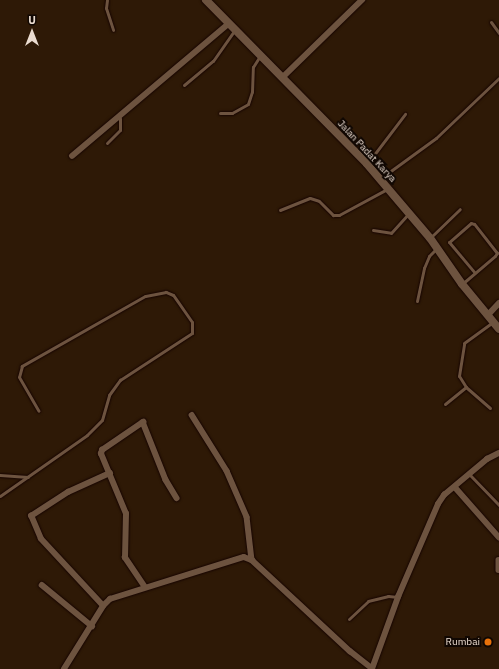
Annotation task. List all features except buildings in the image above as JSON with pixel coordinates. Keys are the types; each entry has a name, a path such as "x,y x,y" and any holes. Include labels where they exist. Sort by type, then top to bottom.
{"street":[{"name":"Jalan Padat Karya","path":"206,0 367,164 430,238 462,284 496,325"},
{"path":"282,78 362,0"},
{"path":"72,156 120,118 228,24"},
{"path":"488,315 499,303"},
{"path":"192,415 227,471 247,517 252,560"},
{"path":"144,586 125,558 126,514 102,450 143,422 166,480 177,498"},
{"path":"64,669 103,606 110,599 144,586 234,558 244,557 252,560 350,651 372,668 398,597 438,504 455,486 470,475 487,459 499,453"},
{"path":"103,606 41,539 32,516 68,492 110,474"},
{"path":"455,486 499,537"},
{"path":"499,560 499,570"},
{"path":"42,585 92,626"}],"lane":[{"path":"107,0 106,8 113,30"},
{"path":"491,22 499,33"},
{"path":"184,85 212,61 236,30"},
{"path":"220,113 232,113 248,104 252,92 253,67 260,56"},
{"path":"379,179 436,138 499,78"},
{"path":"367,164 405,114"},
{"path":"107,143 120,130 120,118"},
{"path":"280,210 310,198 320,200 332,215 339,215 388,188"},
{"path":"430,238 460,210"},
{"path":"373,230 391,234 409,212"},
{"path":"462,284 475,273 497,253 474,224 471,223 450,242 475,273"},
{"path":"416,301 424,268 429,256 437,248"},
{"path":"0,496 87,435 102,420 109,395 120,380 192,333 192,322 173,295 166,292 145,296 22,366 19,377 39,411"},
{"path":"490,408 480,397 466,387 459,376 464,343 496,325"},
{"path":"445,404 466,387"},
{"path":"0,475 28,477"},
{"path":"470,475 499,505"},
{"path":"348,619 368,601 388,596 398,597"}],"place":[{"name":"Rumbai","path":"488,642"}]}
